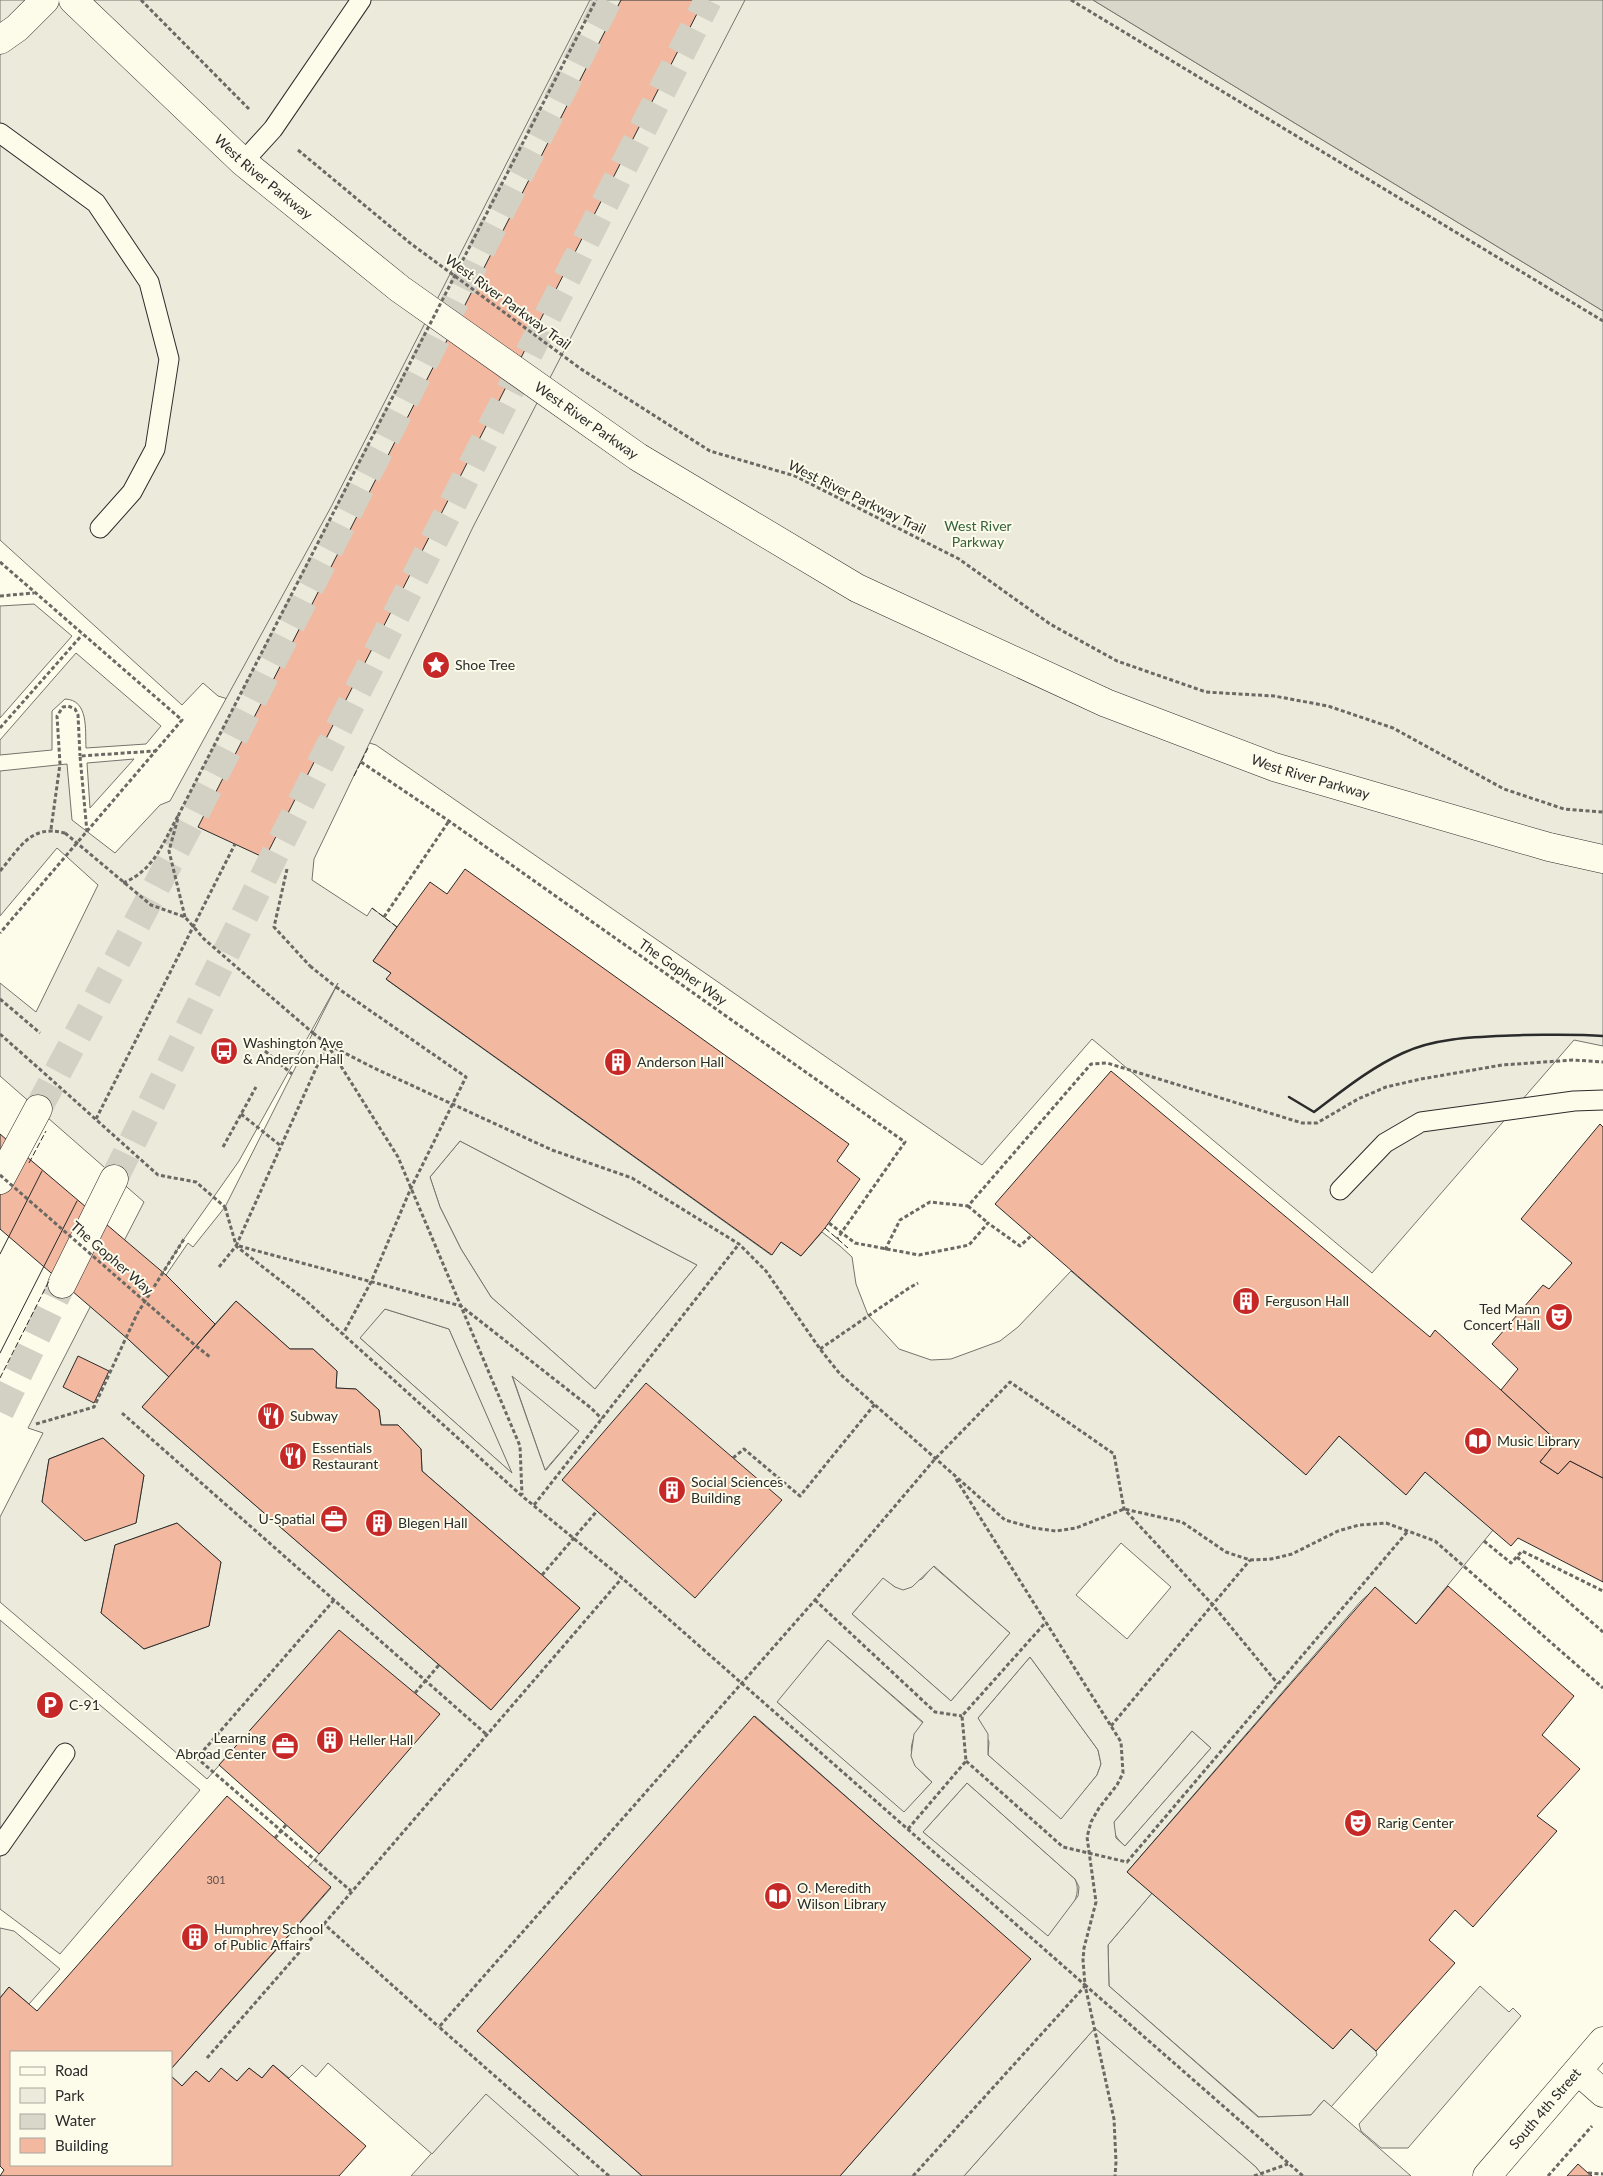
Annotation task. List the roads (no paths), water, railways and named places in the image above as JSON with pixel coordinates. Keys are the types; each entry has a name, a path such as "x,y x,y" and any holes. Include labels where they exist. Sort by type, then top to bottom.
{"street":[{"path":"0,40 17,28 45,0"},
{"name":"West River Parkway","path":"73,0 243,162 400,289 563,406 638,457 857,588 1106,703 1274,768 1549,847 1603,859"},
{"path":"0,1180 38,1109"},
{"path":"62,1284 114,1179"},
{"name":"South 4th Street","path":"1487,2176 1603,2041"},
{"path":"1578,2071 1603,2093"}],"lane":[{"path":"243,162 273,129 361,0"},
{"path":"0,133 96,203 149,282 169,359 155,449 132,492 100,528"},
{"path":"1340,1190 1385,1143 1421,1122 1574,1101 1603,1100"},
{"path":"0,1846 65,1753"}],"water":[{"path":"1093,0 1603,0 1603,311"}],"tunnel":[{"path":"38,1109 195,814 608,0"},
{"path":"114,1179 275,854 708,0"},
{"path":"0,1412 62,1284"}],"tram line":[{"path":"0,1254 42,1171"},
{"path":"0,1353 77,1201"}],"place":[{"name":"Shoe Tree","path":"436,665"},
{"name":"Washington Ave & Anderson Hall","path":"224,1051"},
{"name":"Anderson Hall","path":"618,1062"},
{"name":"Ferguson Hall","path":"1246,1301"},
{"name":"Ted Mann Concert Hall","path":"1559,1317"},
{"name":"Subway","path":"271,1416"},
{"name":"Music Library","path":"1478,1441"},
{"name":"Essentials Restaurant","path":"293,1456"},
{"name":"Social Sciences Building","path":"672,1490"},
{"name":"U-Spatial","path":"334,1519"},
{"name":"Blegen Hall","path":"379,1523"},
{"name":"C-91","path":"50,1705"},
{"name":"Heller Hall","path":"330,1740"},
{"name":"Learning Abroad Center","path":"285,1746"},
{"name":"Rarig Center","path":"1358,1823"},
{"name":"O. Meredith Wilson Library","path":"778,1896"},
{"name":"Humphrey School of Public Affairs","path":"195,1937"}]}
